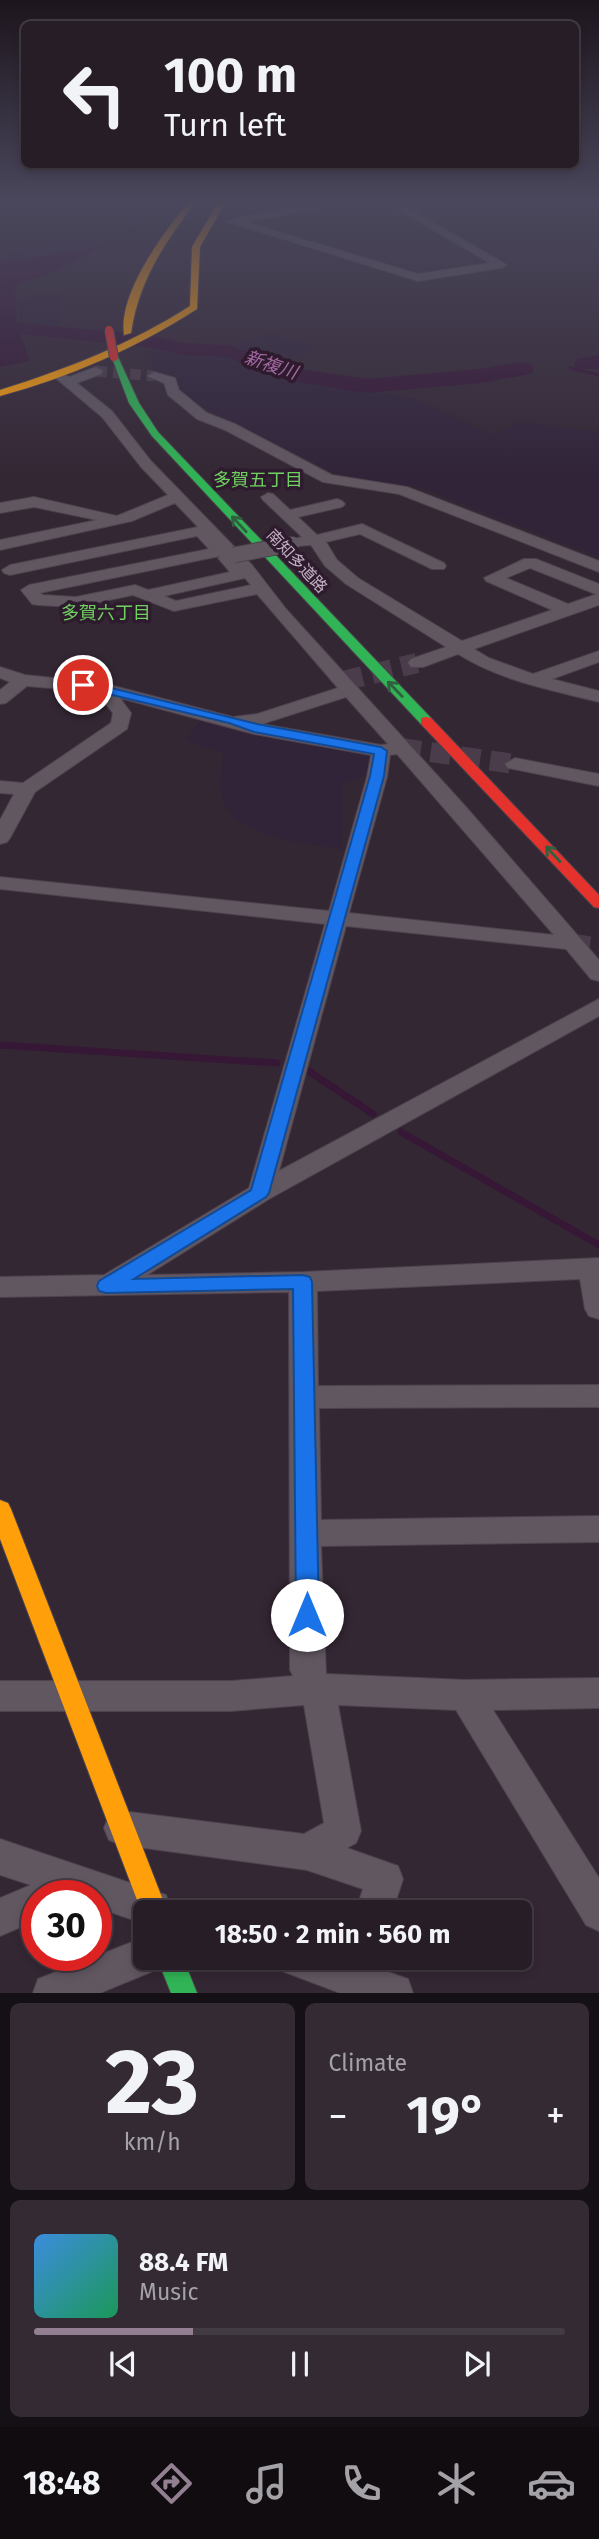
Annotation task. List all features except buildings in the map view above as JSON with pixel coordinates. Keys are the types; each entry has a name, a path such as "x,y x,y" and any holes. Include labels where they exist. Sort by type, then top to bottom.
{"main road":[{"name":"南知多道路","path":"134,292 131,300 138,376 150,399 172,430 318,583"},
{"path":"0,393 64,378 180,318 196,304 196,292"},
{"name":"南知多道路","path":"111,313 109,330 114,357 134,403 155,434 599,904"},
{"path":"0,1510 39,1620 153,1900"},
{"path":"175,1970 184,1993"}],"street":[{"path":"64,378 96,371"},
{"path":"153,376 170,381 173,392 202,416 253,439 328,479 402,490 599,567"},
{"path":"64,378 107,414 146,464 262,588 349,690 391,750 599,974"},
{"path":"0,545 120,520 178,496"},
{"path":"268,497 322,547 331,563 352,581 460,649 482,662 534,680 599,697"},
{"path":"0,498 34,502 120,520"},
{"path":"0,508 34,502"},
{"path":"287,515 337,504"},
{"path":"29,590 227,553 314,540 362,529 438,566"},
{"path":"5,565 201,531 227,553 247,582 156,597"},
{"path":"567,610 492,578 530,562 599,590"},
{"path":"5,565 38,600 76,602 135,590 174,606 262,588"},
{"path":"413,672 460,649 599,599"},
{"path":"534,680 599,656"},
{"path":"0,672 23,680 64,682 102,688 278,733 391,750"},
{"path":"0,699 23,680"},
{"path":"0,838 27,789 120,724 122,713 102,688"},
{"path":"234,720 259,719 349,690"},
{"path":"260,1193 377,776 391,750"},
{"path":"510,771 599,780"},
{"path":"0,787 27,789"},
{"path":"0,883 570,943"},
{"path":"106,1286 260,1193 599,1006"},
{"path":"0,1287 303,1282 595,1268 599,1309"},
{"path":"303,1282 307,1670 320,1699 343,1831 307,1852"},
{"path":"304,1396 599,1396"},
{"path":"307,1533 599,1529"},
{"path":"0,1696 231,1696 316,1689 465,1695 599,1693"},
{"path":"465,1695 599,1912"},
{"path":"122,1828 307,1852 385,1880 378,1900"},
{"path":"0,1857 44,1880"},
{"path":"112,1901 133,1905"},
{"path":"0,1917 21,1908"},
{"path":"52,1993 133,1961"},
{"path":"362,1970 394,1993"}],"shaded area":[{"path":"0,292 15,292 17,326 30,361 0,367"},
{"path":"52,292 62,296 57,330 27,328 21,324 18,299"},
{"path":"270,334 319,348 273,364 225,347"},
{"path":"154,348 225,353 269,374 420,400 493,435 520,422 599,432 599,557 419,487 344,478 204,408 180,391 177,377 155,373 150,357"},
{"path":"202,718 285,740 370,754 369,774 342,784 342,849 292,841 255,830 228,811 222,797 223,753 186,740"}],"waterway":[{"name":"新複川","path":"18,329 147,341 183,349 229,351 289,374 367,386 480,376 523,369"},
{"name":"新複川","path":"585,364 599,362"},
{"path":"570,368 599,375"},
{"path":"0,1045 277,1063"},
{"path":"304,1068 373,1114"},
{"path":"401,1132 599,1245"}],"tunnel":[{"path":"96,371 154,376"},
{"path":"343,681 417,663"},
{"path":"401,748 515,764"},
{"path":"570,943 599,948"}],"traffic: fast":[{"path":"114,357 134,403 155,434 426,721"},
{"path":"175,1970 184,1993"}],"traffic: slow":[{"path":"127,333 136,292"},
{"path":"0,393 125,347 194,307 194,292"},
{"path":"0,1509 150,1900"}],"traffic: jam":[{"path":"109,330 114,357"},
{"path":"426,721 599,904"}],"district":[{"name":"多賀五丁目","path":"258,480"},
{"name":"多賀六丁目","path":"106,613"}],"route":[{"path":"83,685 234,720 254,728 381,751 377,776 260,1193 106,1286 303,1282 307,1615"}]}
